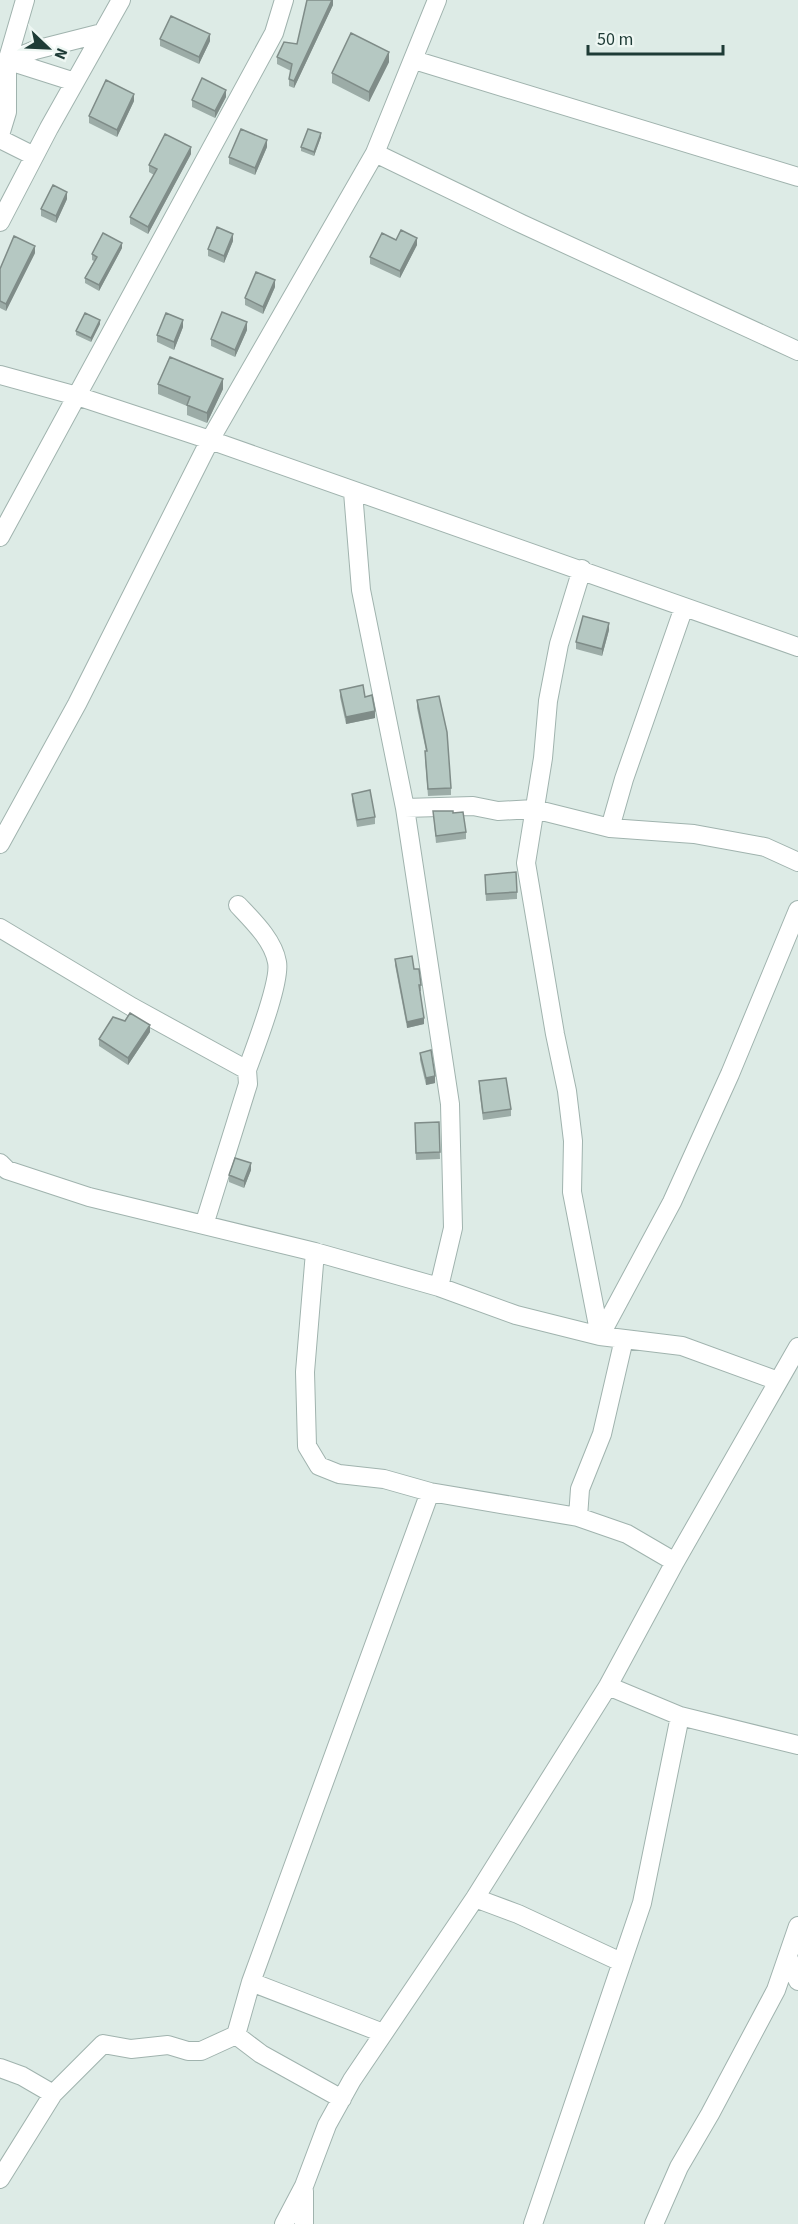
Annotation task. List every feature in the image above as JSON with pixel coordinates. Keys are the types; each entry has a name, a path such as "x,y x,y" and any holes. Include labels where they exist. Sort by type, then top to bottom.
{"street":[{"path":"25,0 2,59 7,112 0,137 34,156"},
{"path":"0,222 120,0"},
{"path":"0,537 274,33 284,0"},
{"path":"0,843 77,704 210,440 375,153 437,0"},
{"path":"2,59 102,33"},
{"path":"2,59 75,82"},
{"path":"414,60 798,177"},
{"path":"375,153 522,224 798,351"},
{"path":"0,375 77,396 210,440 353,492 582,569 798,647"},
{"path":"353,492 361,590 405,808 450,1104 453,1228 439,1287"},
{"path":"582,569 559,644 552,678 543,758 526,863 567,1091 573,1141 572,1192 600,1336"},
{"path":"610,828 624,779 684,607"},
{"path":"405,808 473,806 498,811 534,809 610,828 694,834 765,848 798,862"},
{"path":"204,1225 248,1084 247,1070 276,981 278,964 272,948 260,930 238,905"},
{"path":"600,1336 677,1192 730,1074 798,909"},
{"path":"0,928 132,1007 247,1070"},
{"path":"0,1163 7,1170 89,1197 315,1252 439,1287 516,1316 600,1336 682,1346 778,1381"},
{"path":"315,1252 305,1372 307,1446 319,1466 339,1474 384,1479 430,1492 578,1517 627,1534 675,1562"},
{"path":"578,1517 580,1489 602,1434 624,1339"},
{"path":"284,2224 304,2186 327,2126 342,2099 383,2033 475,1898 608,1686 675,1562 798,1347"},
{"path":"236,2035 251,1982 430,1492"},
{"path":"608,1686 680,1716 798,1745"},
{"path":"534,2224 642,1903 680,1716"},
{"path":"475,1898 518,1914 621,1962"},
{"path":"654,2224 679,2167 776,1990 798,1926"},
{"path":"788,1957 798,1982"},
{"path":"251,1982 383,2033"},
{"path":"0,2179 53,2094 103,2044 131,2049 168,2045 188,2051 201,2051 236,2035"},
{"path":"236,2035 261,2054 342,2099"},
{"path":"0,2068 22,2076 53,2094"},
{"path":"304,2186 304,2224"}],"building":[{"path":"307,0 332,0 294,81 289,79 292,64 277,57 284,42 297,44"},
{"path":"171,16 210,34 199,57 160,39"},
{"path":"351,33 389,52 369,92 332,73"},
{"path":"202,78 226,90 215,111 192,100"},
{"path":"106,80 134,94 117,130 89,116"},
{"path":"241,129 267,140 255,168 229,157"},
{"path":"308,129 321,133 314,152 301,147"},
{"path":"165,134 191,147 148,227 130,217 157,169 149,165"},
{"path":"53,185 67,192 56,216 41,209"},
{"path":"217,227 233,234 224,256 208,249"},
{"path":"401,230 417,238 400,271 370,257 382,233 396,240"},
{"path":"103,233 122,243 99,285 85,278 97,257 92,254"},
{"path":"14,236 35,246 6,304 0,301 0,269"},
{"path":"256,272 275,280 263,307 245,298"},
{"path":"222,312 247,322 235,350 211,339"},
{"path":"85,313 100,320 91,338 76,331"},
{"path":"166,313 183,320 174,342 157,335"},
{"path":"170,357 223,379 207,413 187,405 190,397 158,384"},
{"path":"583,616 609,623 602,649 576,642"},
{"path":"363,685 365,697 372,695 375,711 346,717 340,690"},
{"path":"439,696 447,732 451,788 428,789 425,751 427,751 417,700"},
{"path":"370,790 375,817 357,820 352,794"},
{"path":"433,811 463,812 466,832 436,836"},
{"path":"516,872 517,892 486,894 485,875"},
{"path":"412,956 414,969 419,969 424,1018 407,1022 395,959"},
{"path":"130,1013 150,1025 128,1058 99,1039 113,1017 125,1021"},
{"path":"431,1050 435,1076 426,1078 420,1053"},
{"path":"506,1078 511,1109 483,1113 479,1081"},
{"path":"439,1122 440,1152 416,1153 415,1123"},
{"path":"235,1158 251,1163 244,1181 229,1175"}]}
